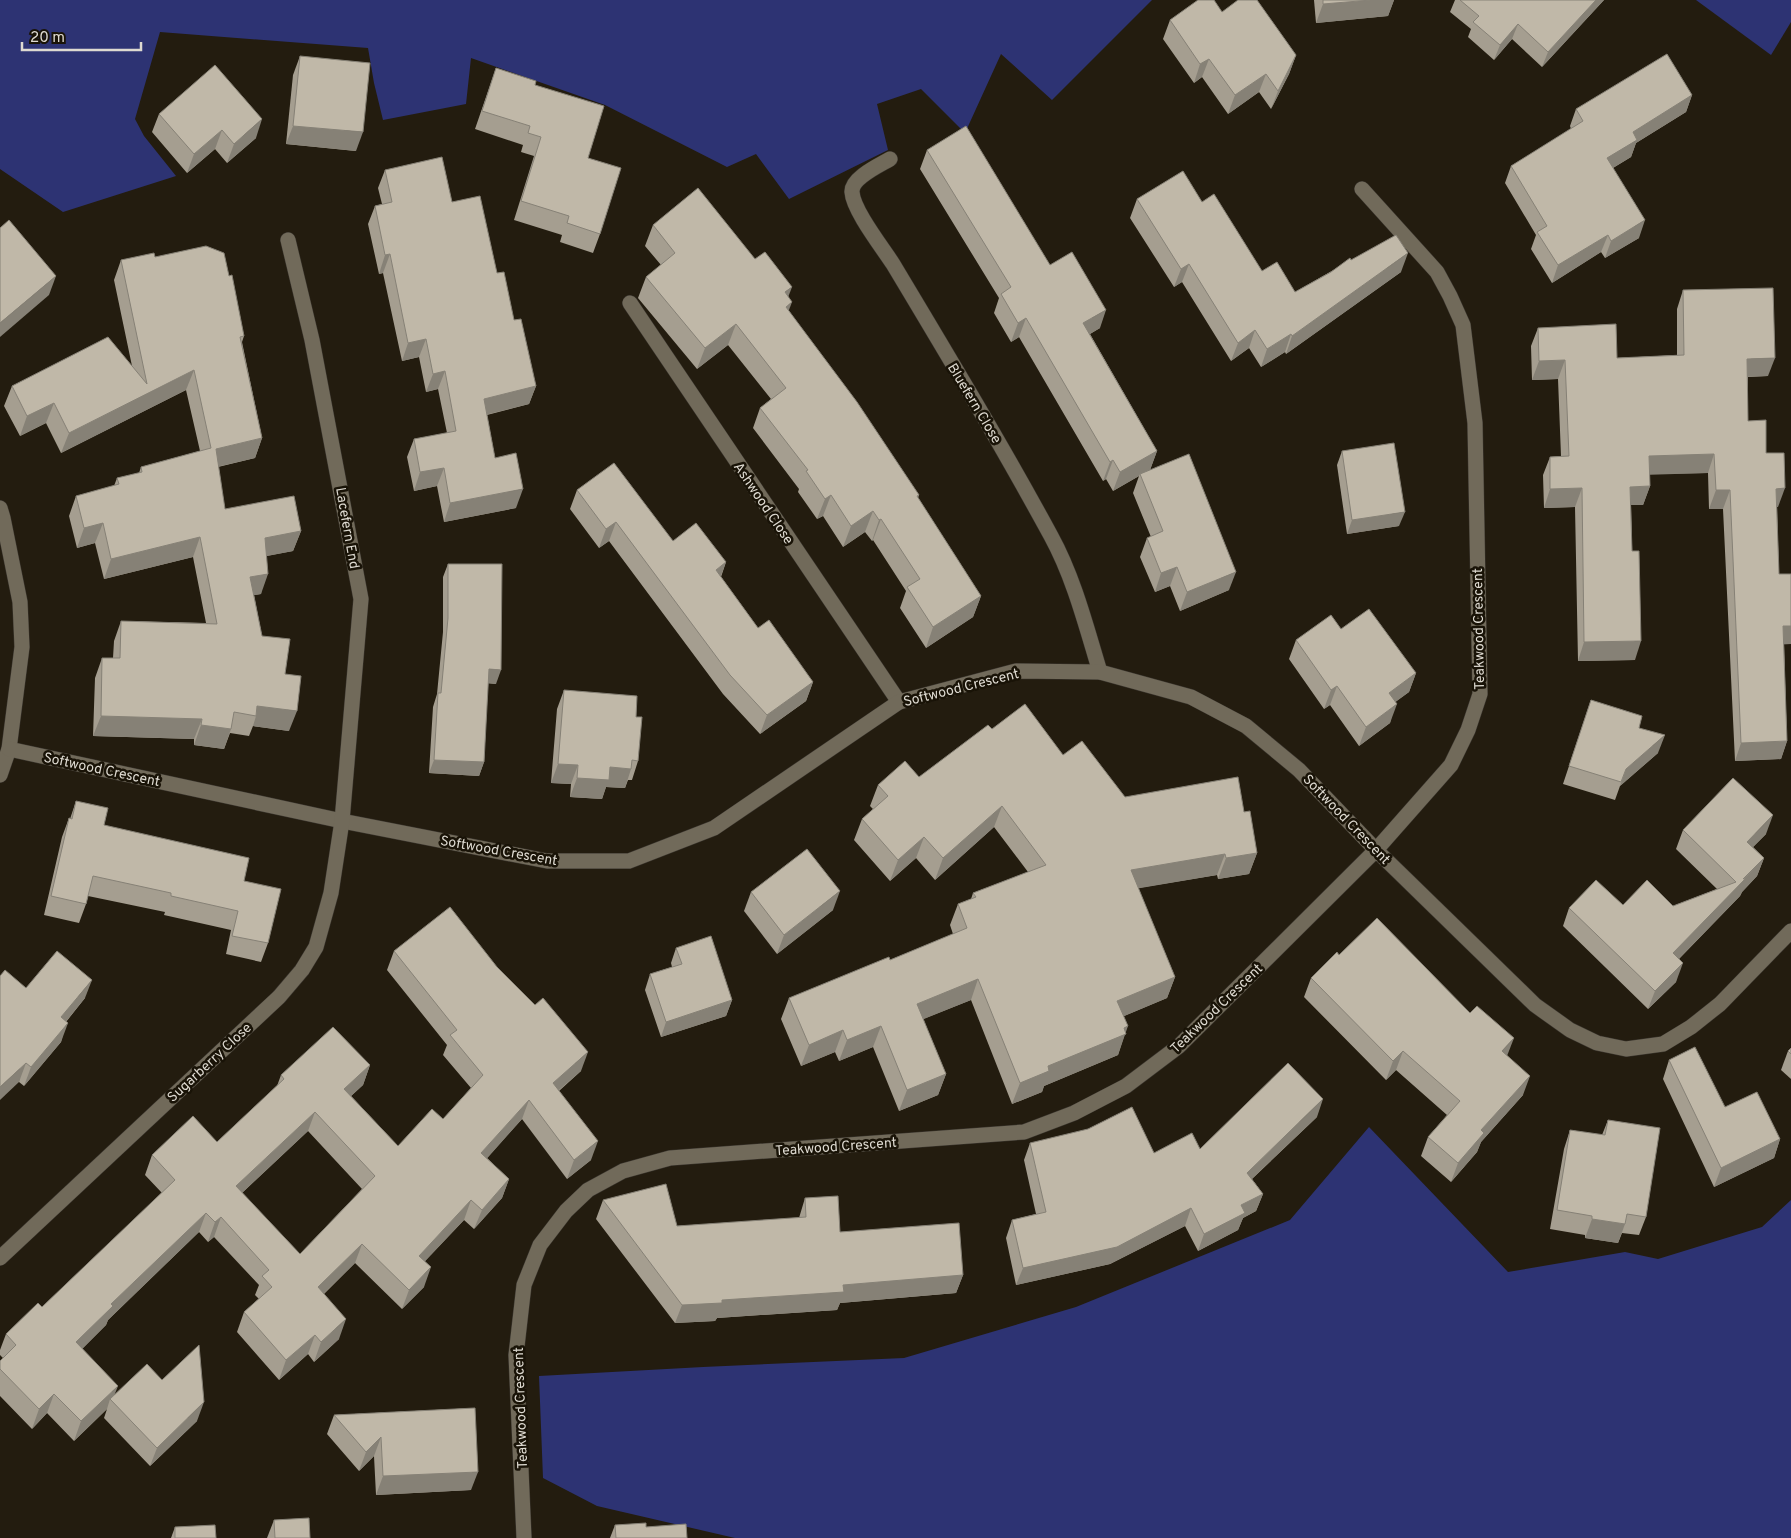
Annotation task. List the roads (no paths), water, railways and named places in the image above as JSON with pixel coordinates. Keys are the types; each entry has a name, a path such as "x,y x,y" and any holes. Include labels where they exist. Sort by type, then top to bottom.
{"street":[{"name":"Bluefern Close","path":"890,159 863,174 852,188 855,205 892,263 1007,457 1053,539 1073,586 1100,672"},
{"name":"Teakwood Crescent","path":"524,1538 516,1355 524,1285 540,1245 566,1211 588,1190 623,1171 670,1158 1024,1132 1074,1113 1126,1086 1179,1046 1376,850 1451,765 1468,730 1480,694 1476,433 1463,325 1437,272 1362,189"},
{"name":"Lacefern End","path":"288,240 312,340 360,599 342,821"},
{"name":"Ashwood Close","path":"630,303 899,702"},
{"path":"0,508 4,518 20,602 22,647 8,749 0,775"},
{"name":"Softwood Crescent","path":"8,749 342,821 547,861 630,862 714,828 899,702 1016,671 1100,672 1191,697 1246,726 1300,770 1376,850 1535,1005 1570,1030 1597,1043 1626,1049 1662,1044 1691,1027 1720,1004 1791,931"},
{"name":"Sugarberry Close","path":"0,1258 279,997 302,970 316,947 331,894 342,821"}]}
